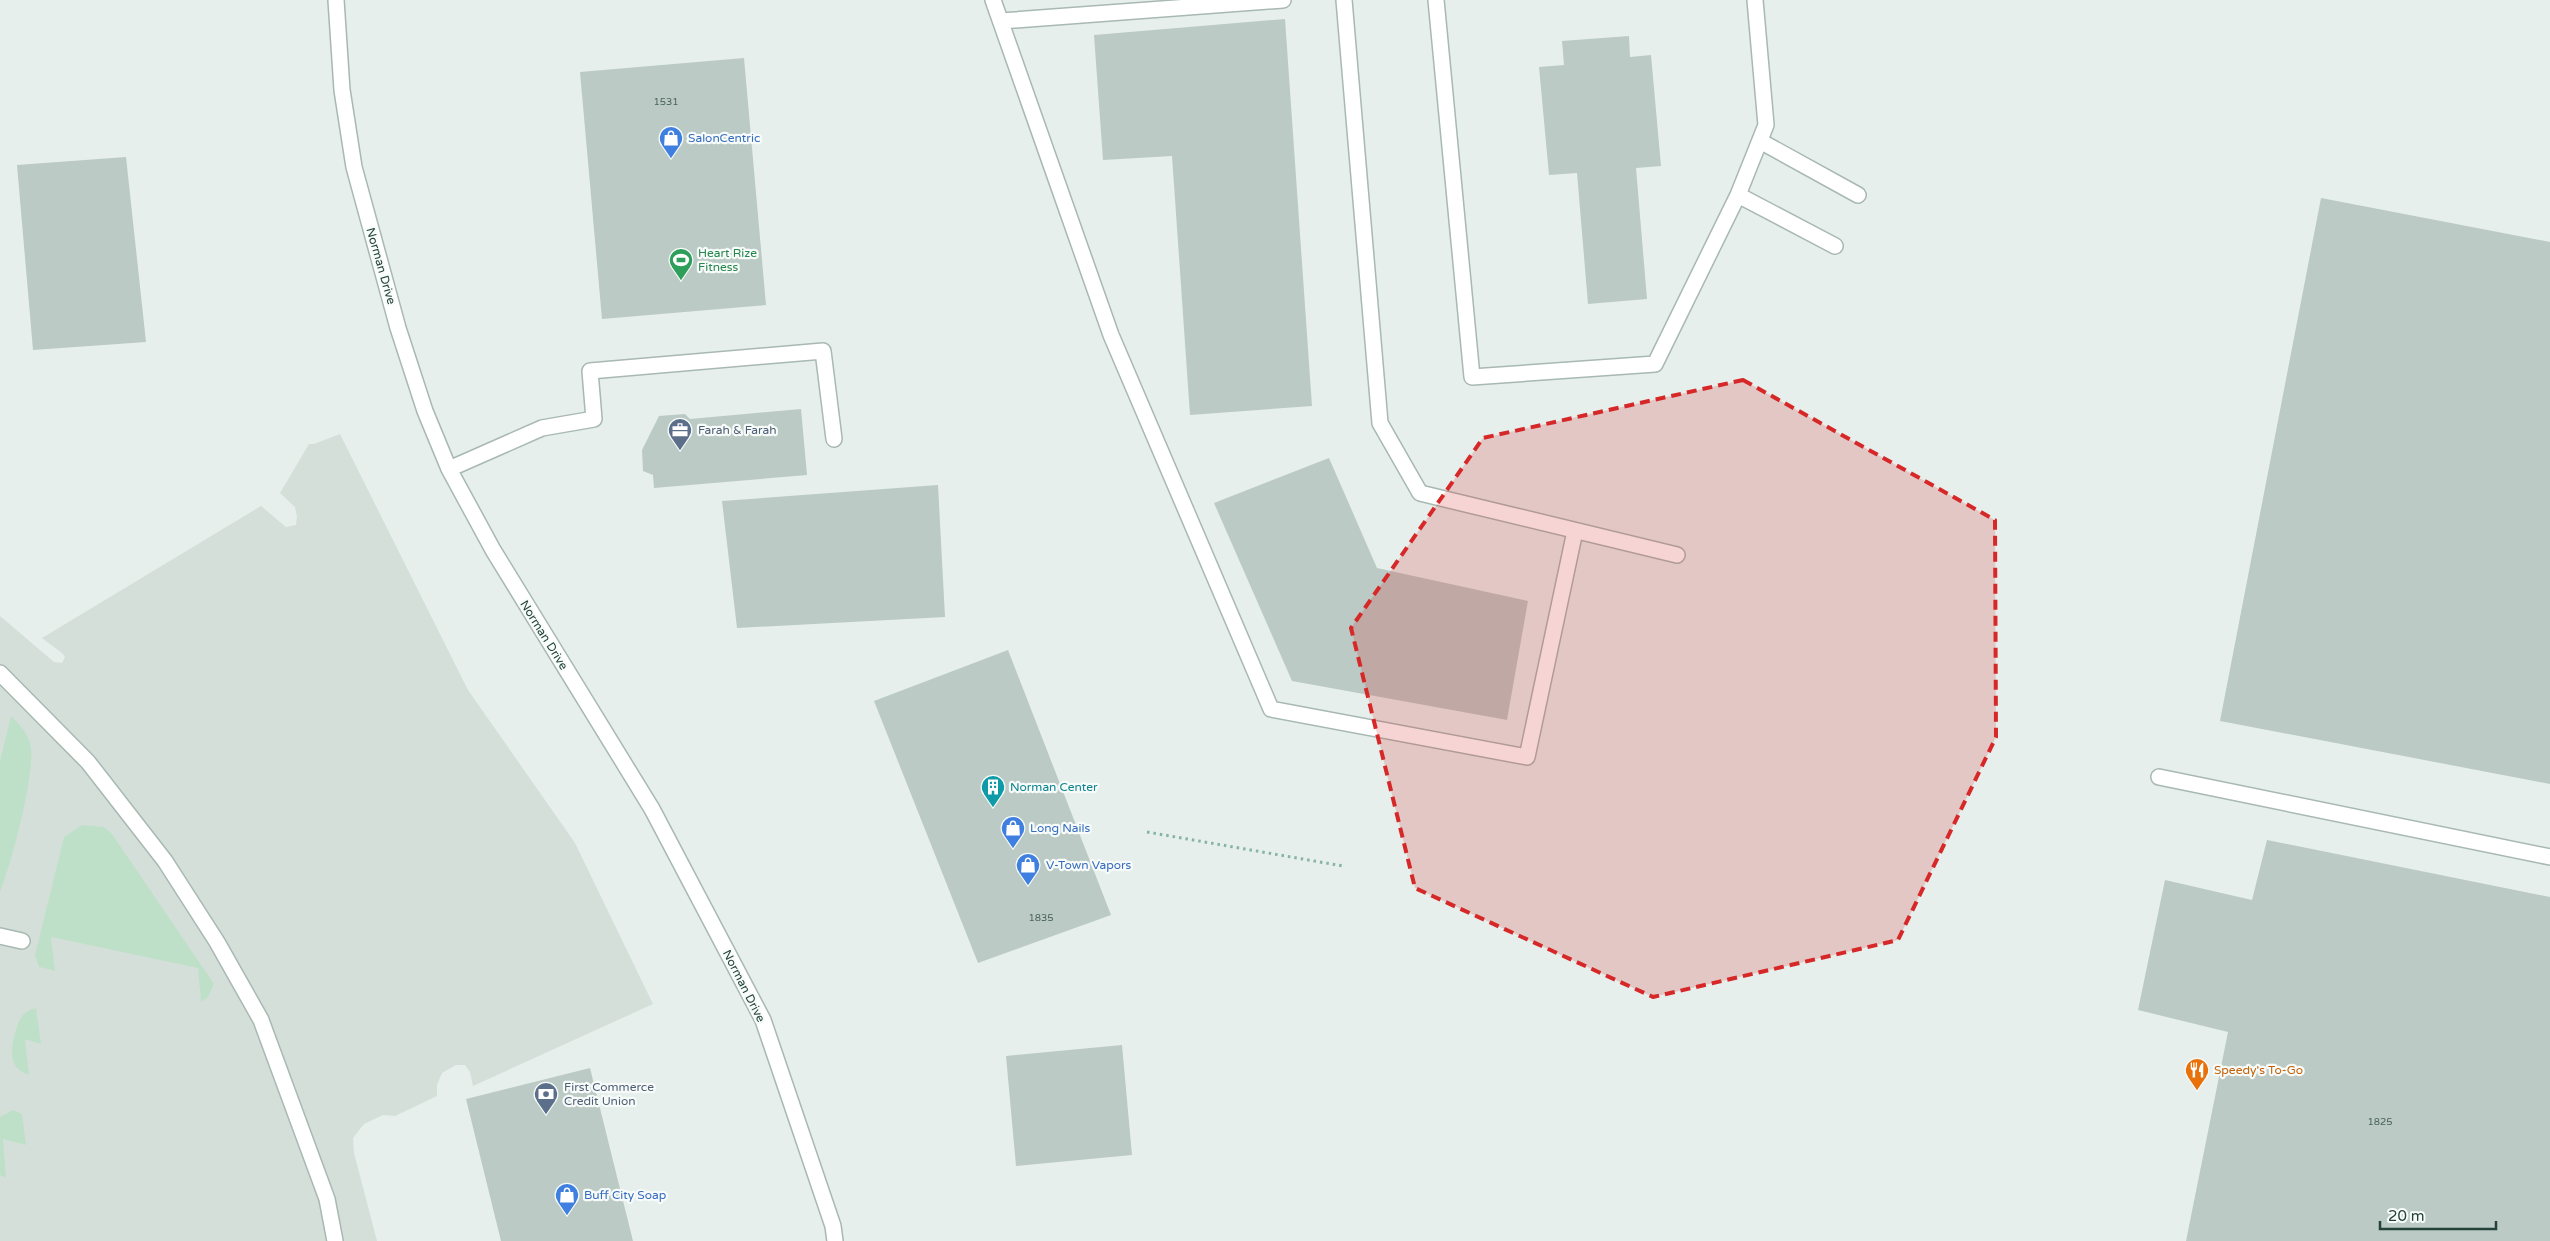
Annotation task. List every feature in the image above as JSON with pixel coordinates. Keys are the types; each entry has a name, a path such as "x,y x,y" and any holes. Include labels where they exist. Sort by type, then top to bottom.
{"street":[{"name":"Norman Drive","path":"336,0 342,90 354,167 398,328 425,411 449,469 493,550 652,809 763,1020 833,1226 835,1241"},
{"path":"994,0 1111,335 1271,709 1527,757 1575,530"},
{"path":"1001,21 1283,0"},
{"path":"1344,0 1380,423 1420,493 1677,555"},
{"path":"1436,0 1472,377 1654,364 1738,195 1766,125 1756,0"},
{"path":"1760,141 1858,195"},
{"path":"1738,195 1835,246"},
{"path":"449,469 542,428 594,418 590,371 823,351 834,439"},
{"path":"0,673 88,762 165,861 217,942 261,1020 327,1199 335,1241"},
{"path":"2159,777 2550,857"},
{"path":"0,936 22,941"}],"path":[{"path":"1148,832 1343,866"}],"highlighted area":[{"path":"1743,380 1995,520 1996,737 1898,940 1653,997 1415,888 1351,628 1483,438"}],"shaded area":[{"path":"340,434 468,690 575,843 653,1004 473,1086 470,1072 465,1065 456,1065 442,1073 437,1085 437,1096 395,1116 383,1115 364,1124 353,1138 354,1153 377,1241 0,1241 0,616 54,662 62,663 65,657 62,653 42,638 261,506 286,527 296,525 295,507 280,493 309,444 314,444"}],"green space":[{"path":"11,716 21,726 28,738 31,748 31,760 21,820 0,892 0,761"},
{"path":"82,825 104,827 112,834 214,984 208,997 201,1002 198,968 51,937 55,971 39,967 35,955 64,837"},
{"path":"36,1008 41,1044 25,1039 29,1075 18,1069 15,1065 12,1050 18,1022 26,1012"},
{"path":"13,1110 22,1114 26,1145 3,1139 6,1178 0,1175 0,1117"}],"building":[{"path":"1285,19 1312,406 1190,415 1172,156 1103,160 1094,35"},
{"path":"1629,36 1630,57 1651,55 1661,166 1636,168 1647,299 1588,304 1577,173 1549,175 1539,67 1564,65 1562,41"},
{"path":"744,58 766,305 602,319 580,72"},
{"path":"126,157 146,342 33,350 17,165"},
{"path":"2321,198 2550,242 2550,784 2220,721"},
{"path":"801,409 807,475 654,488 653,475 643,471 642,450 659,416 685,414 690,419"},
{"path":"1329,458 1377,568 1528,601 1507,720 1292,681 1214,503"},
{"path":"938,485 945,617 737,628 722,501"},
{"name":"Norman Center","path":"1008,650 1111,915 978,963 874,701"},
{"path":"2267,840 2550,897 2550,1241 2186,1241 2228,1032 2138,1010 2165,880 2252,900"},
{"path":"1122,1045 1132,1155 1016,1166 1006,1056"},
{"path":"590,1068 633,1241 501,1241 466,1099"}],"place":[{"name":"SalonCentric","path":"671,159"},
{"name":"Heart Rize Fitness","path":"681,281"},
{"name":"Farah & Farah","path":"680,451"},
{"name":"Norman Center","path":"993,808"},
{"name":"Long Nails","path":"1013,849"},
{"name":"V-Town Vapors","path":"1028,886"},
{"name":"Speedy's To-Go","path":"2197,1091"},
{"name":"First Commerce Credit Union","path":"546,1115"},
{"name":"Buff City Soap","path":"567,1216"}]}
